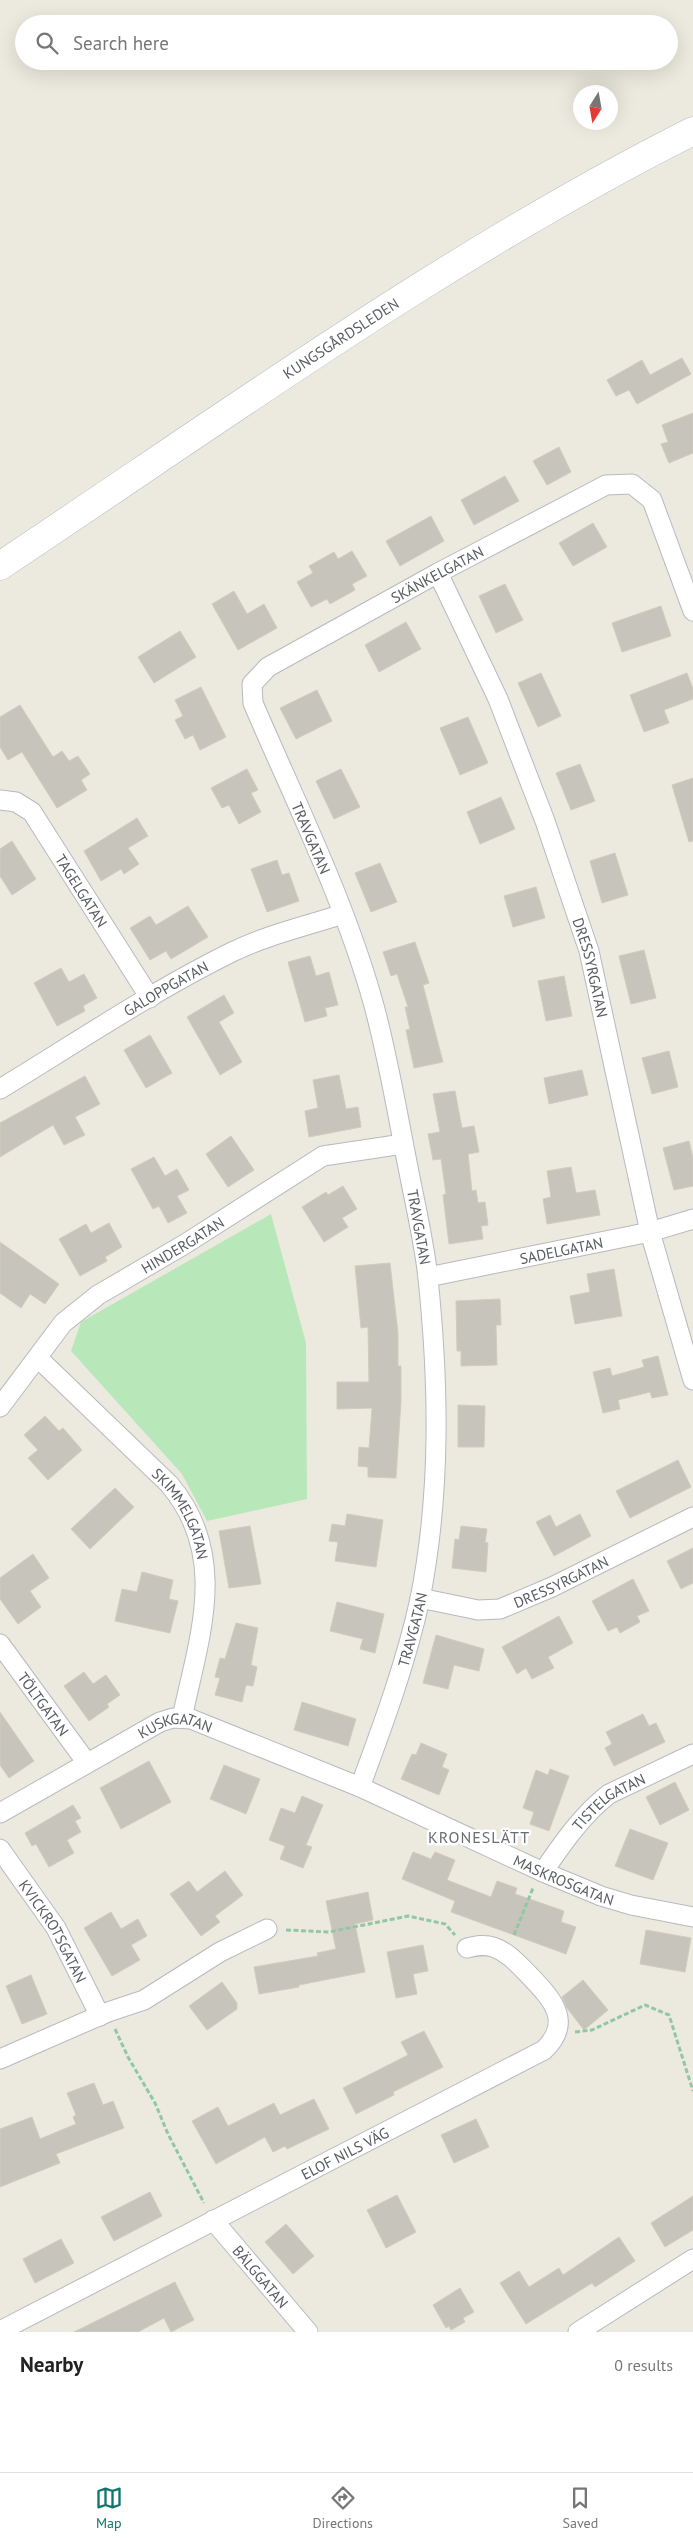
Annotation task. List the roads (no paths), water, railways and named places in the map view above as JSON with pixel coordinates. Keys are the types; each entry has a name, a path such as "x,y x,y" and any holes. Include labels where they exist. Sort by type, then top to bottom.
{"main road":[{"name":"KUNGSGÅRDSLEDEN","path":"0,566 413,290 642,157 693,131"}],"street":[{"name":"SKÄNKELGATAN","path":"252,684 268,667 438,573 606,485 632,484 652,500 693,611"},
{"name":"DRESSYRGATAN","path":"438,573 498,699 545,821 589,951 650,1232 693,1380"},
{"name":"TRAVGATAN","path":"252,684 254,703 343,914 372,1000 396,1098 428,1277 437,1439 434,1496 420,1598 394,1697 360,1787"},
{"name":"TAGELGATAN","path":"0,800 16,802 32,812 150,998"},
{"name":"GALOPPGATAN","path":"0,1089 150,998 232,952 270,936 343,914"},
{"name":"HINDERGATAN","path":"0,1407 63,1324 84,1305 185,1244 323,1156 404,1144"},
{"name":"SADELGATAN","path":"428,1277 650,1232 693,1219"},
{"name":"SKIMMELGATAN","path":"38,1358 169,1484 184,1502 194,1524 202,1550 206,1601 182,1718"},
{"name":"DRESSYRGATAN","path":"420,1598 478,1610 500,1609 552,1587 693,1517"},
{"name":"TÖLTGATAN","path":"0,1644 87,1763"},
{"name":"KUSKGATAN","path":"0,1813 160,1722 182,1718 208,1725 360,1787"},
{"name":"TISTELGATAN","path":"543,1872 567,1837 600,1801 609,1794 693,1754"},
{"name":"MASKROSGATAN","path":"360,1787 543,1872 601,1896 631,1905 693,1917"},
{"name":"KVICKROTSGATAN","path":"0,1849 56,1928 104,2014"},
{"path":"0,2058 104,2014 144,2000 220,1952 267,1929"},
{"name":"ELOF NILS VÄG","path":"0,2331 544,2050 556,2034 557,2012 551,1999 513,1958 492,1946 482,1945 467,1948"},
{"name":"BÄLGGATAN","path":"213,2220 308,2332"},
{"path":"578,2332 693,2259"}],"district":[{"name":"KRONESLÄTT","path":"479,1837"}]}
